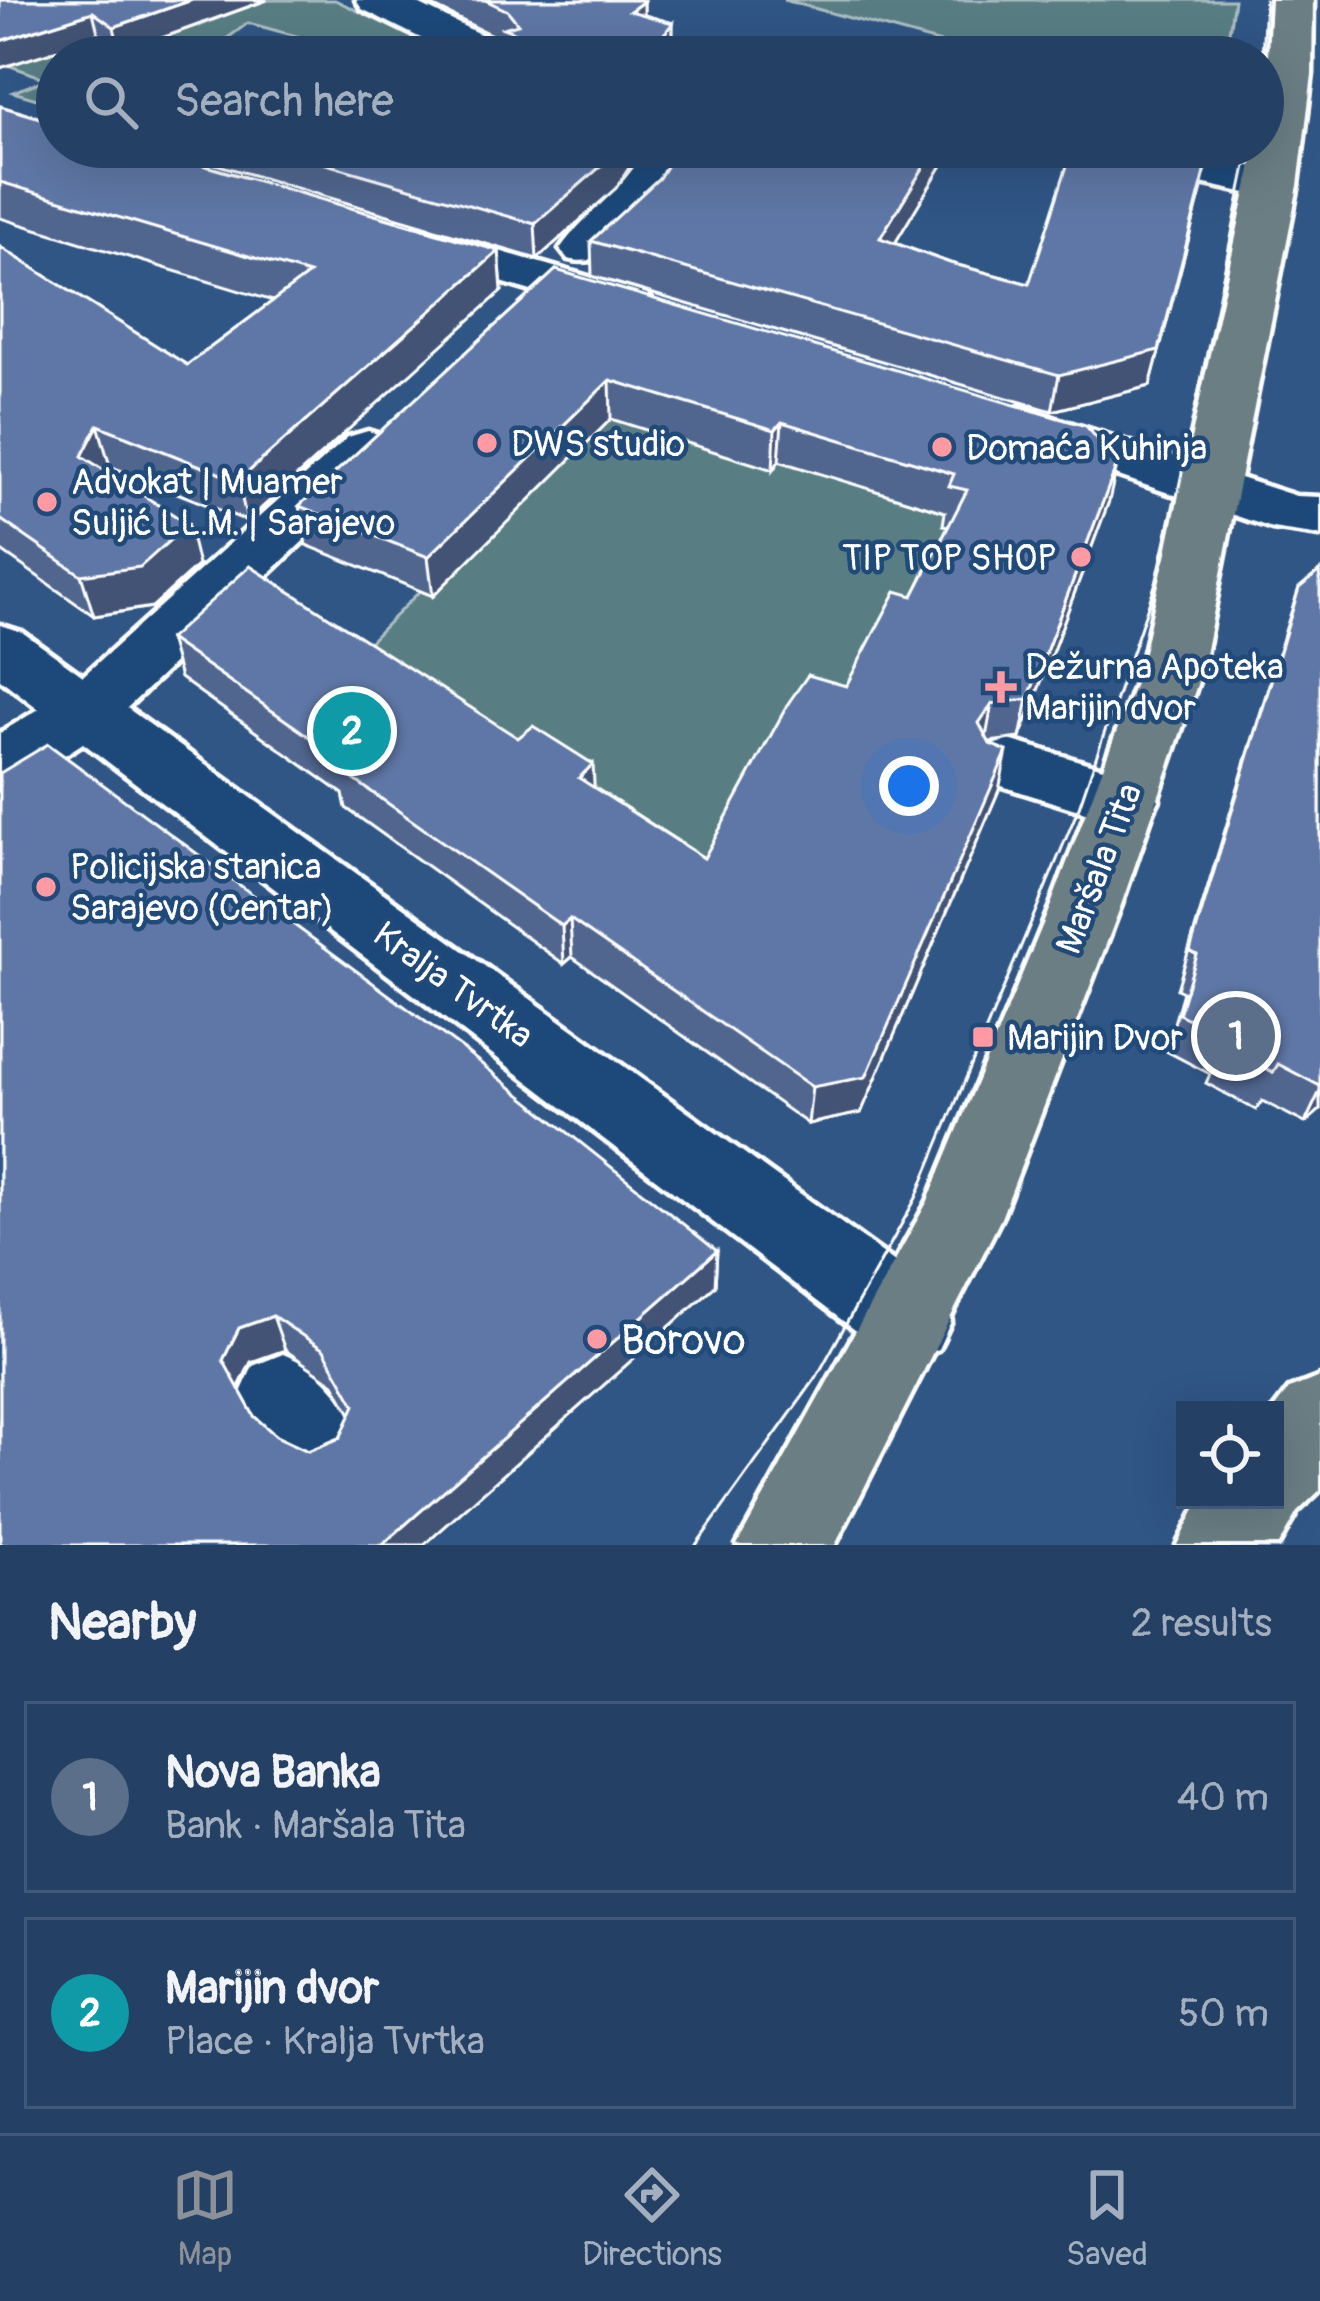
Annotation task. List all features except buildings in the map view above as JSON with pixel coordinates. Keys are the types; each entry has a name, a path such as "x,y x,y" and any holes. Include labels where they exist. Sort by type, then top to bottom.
{"main road":[{"name":"Maršala Tita","path":"1284,150 1305,78 1292,0"},
{"name":"Maršala Tita","path":"782,1545 909,1321 961,1218 1126,800 1171,670 1279,168"},
{"path":"1284,1465 1320,1418"},
{"path":"1222,1545 1250,1509"}],"street":[{"path":"377,0 450,36"},
{"path":"532,299 655,179 659,168"},
{"path":"1196,168 1274,185"},
{"path":"360,226 532,299 679,320"},
{"path":"974,410 1292,515 1320,516"},
{"path":"0,765 84,711 410,411"},
{"name":"Kralja Tvrtka","path":"0,647 909,1321"},
{"path":"1009,764 1126,800"}],"green space":[{"path":"261,0 335,0 410,36 296,36 248,23 230,36 90,36 158,21 199,26"},
{"path":"784,0 1234,0 1228,36 915,36"},
{"path":"36,53 36,75 5,64"},
{"path":"36,83 36,99 13,92"},
{"path":"605,408 773,469 779,461 948,513 961,529 761,934 348,663 420,591 434,596"}],"tram line":[{"path":"1263,36 1265,0"},
{"path":"696,1545 816,1378 916,1198 1079,807 1164,559 1246,168"}],"place":[{"name":"DWS studio","path":"487,443"},
{"name":"Domaća Kuhinja","path":"942,447"},
{"name":"Advokat | Muamer Suljić LL.M. | Sarajevo","path":"47,502"},
{"name":"TIP TOP SHOP","path":"1081,557"},
{"name":"Dežurna Apoteka Marijin dvor","path":"1001,687"},
{"name":"Marijin dvor","path":"352,731"},
{"name":"Policijska stanica Sarajevo (Centar)","path":"46,887"},
{"name":"Nova Banka","path":"1236,1036"},
{"name":"Marijin Dvor","path":"983,1037"},
{"name":"Borovo","path":"597,1339"}]}
